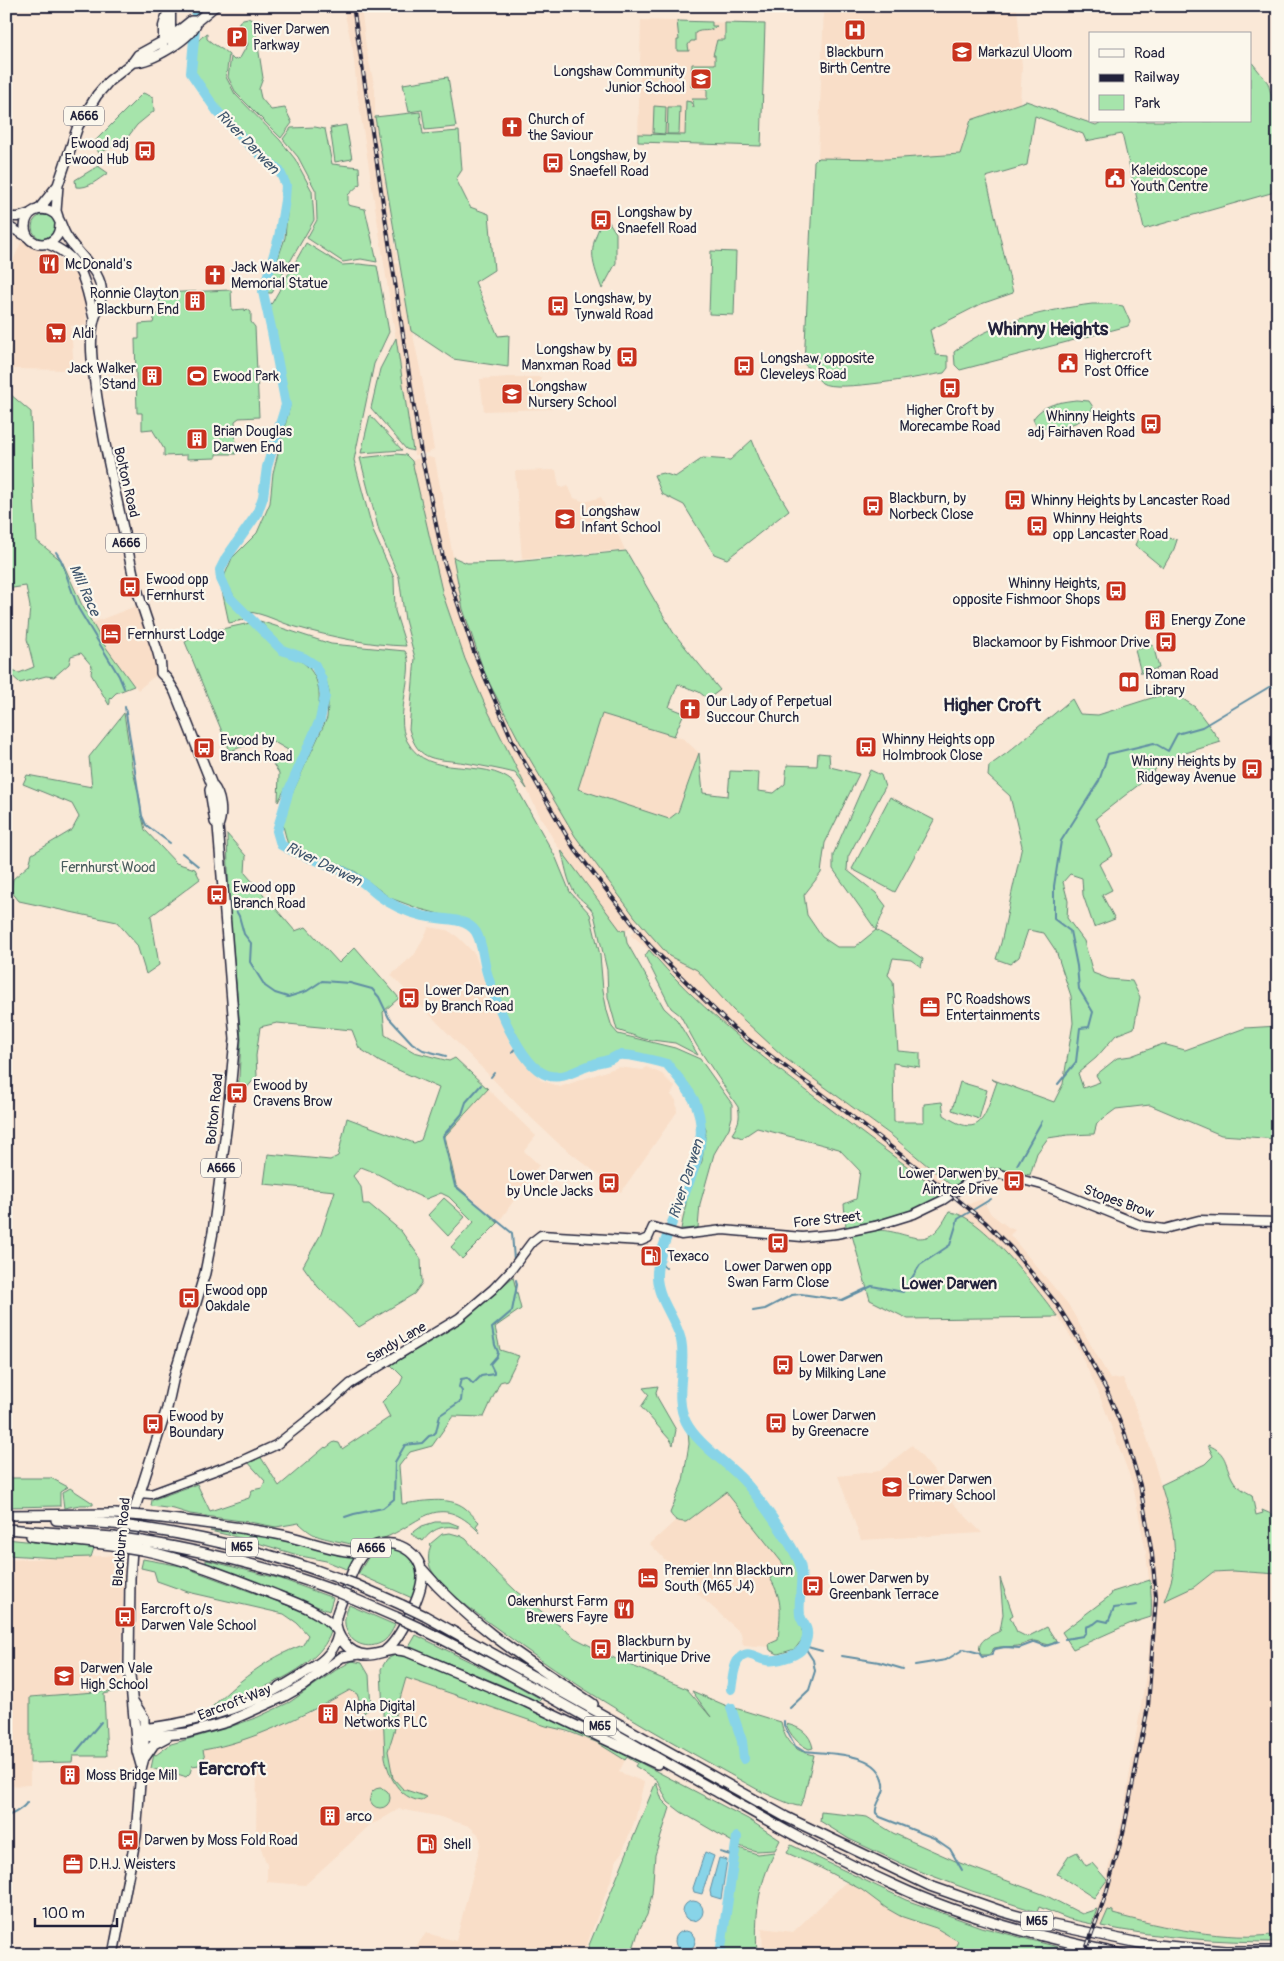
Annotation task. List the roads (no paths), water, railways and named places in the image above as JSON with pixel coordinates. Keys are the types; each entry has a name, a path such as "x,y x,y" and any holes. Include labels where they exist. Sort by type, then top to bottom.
{"highway":[{"name":"A666","path":"97,277 70,242 59,221 56,210 58,185 78,126 87,110 109,81 133,62 138,55 167,39 192,21 199,19 214,6"},
{"name":"A666","path":"133,62 141,62 168,50 196,27 199,19"},
{"name":"A666","path":"58,185 25,222 26,233 29,238 40,244 48,244 67,254 77,264 83,274 91,302"},
{"path":"35,211 50,210 59,221 58,236 48,244"},
{"path":"91,302 92,285 97,277"},
{"name":"Bolton Road","path":"94,318 100,307 101,292 97,277"},
{"name":"Bolton Road","path":"91,302 94,318 91,350 101,430 133,578 162,666 161,673 175,692 212,785 217,790 221,820 218,825 235,1039 213,1232 203,1282 171,1390"},
{"name":"Blackburn Road","path":"140,1733 133,1701 130,1664 130,1578 135,1508 138,1493 171,1390"},
{"path":"6,1516 115,1514 144,1516 249,1529 350,1552 365,1552"},
{"name":"M65","path":"6,1516 114,1524 200,1538 246,1548 301,1564 357,1585 425,1616 812,1831 930,1886 1004,1912 1043,1923 1144,1944 1226,1951 1278,1951"},
{"name":"M65","path":"6,1530 113,1541 240,1560 292,1575 333,1590 420,1628 508,1674 805,1842 896,1887 964,1913 1039,1936 1125,1955"},
{"name":"A666","path":"337,1632 336,1620 338,1610 356,1565 365,1552 381,1544 401,1546 412,1553 420,1563 422,1570"},
{"name":"M65","path":"142,1545 286,1599 325,1618 337,1632"},
{"path":"337,1632 347,1647 359,1654 370,1655 386,1650 395,1640 419,1593 422,1583 422,1570"},
{"name":"M65","path":"422,1570 436,1586 482,1626 524,1658 645,1739"},
{"name":"Earcroft Way","path":"140,1733 158,1727 219,1714 262,1698 289,1683 332,1652 337,1632"},
{"name":"M65","path":"386,1650 404,1650 526,1702 725,1796"},
{"name":"Earcroft Way","path":"140,1733 171,1736 227,1722 252,1712 304,1686 342,1657 359,1654"},
{"name":"Blackburn Road","path":"112,1955 136,1836 143,1762 137,1751 144,1718 133,1701"},
{"path":"144,1718 158,1727"},
{"path":"143,1762 154,1744 171,1736"}],"main road":[{"path":"168,50 170,6"},
{"path":"6,217 18,217 35,211"},
{"path":"6,225 29,238"},
{"name":"Fore Street","path":"653,1227 673,1234 685,1235 723,1230 802,1237 859,1230 929,1208 975,1178 1000,1174 1042,1185"},
{"name":"Stopes Brow","path":"1042,1185 1143,1226 1164,1229 1199,1220 1278,1222"},
{"name":"Sandy Lane","path":"138,1493 151,1494 241,1461 276,1445 350,1384 459,1318 493,1289 511,1270 532,1242 541,1235 641,1241 647,1239 653,1227"}],"water":[{"path":"705,1852 714,1856 702,1894 694,1892 693,1888"},
{"path":"719,1858 727,1860 721,1899 711,1896 710,1891"},
{"path":"693,1901 700,1904 703,1911 700,1918 693,1921 686,1918 683,1911 686,1904"},
{"path":"685,1931 692,1934 695,1941 692,1948 685,1951 678,1948 675,1941 678,1934"}],"waterway":[{"name":"River Darwen","path":"197,6 191,73 217,111 250,146 279,170 286,185 279,237 263,292 286,405 267,467 263,497 257,514 226,558 220,570 221,579 230,598 282,650 304,658 315,665 322,680 325,696 320,720 289,790 277,831 281,845 345,872 399,908 423,916 459,921 471,927 476,932 480,942 487,973 509,1030 527,1059 537,1069 547,1075 559,1076 619,1055 635,1057 667,1064 694,1100 700,1117 699,1151 688,1185 668,1233 657,1272 660,1294 679,1332 681,1340 680,1392 682,1412 696,1437 739,1476 775,1521 793,1550 801,1569 800,1615 807,1634 802,1648 790,1656 770,1660 747,1654 741,1657 735,1667 731,1689"},
{"name":"Mill Race","path":"56,552 61,560 78,608 119,676 124,688"},
{"path":"1058,1084 1076,1062 1080,1028 1089,1027 1093,1012 1079,989 1077,966 1070,931 1054,919 1054,886 1061,841 1099,781 1108,754 1154,743 1168,751 1177,734 1202,727 1269,687 1278,687"},
{"name":"Mill Race","path":"125,707 142,816 146,825 170,843"},
{"name":"Mill Race","path":"182,853 198,866"},
{"name":"Mill Race","path":"231,902 239,916 244,934 251,943 250,962 265,986 275,993 288,997 307,991 322,981 350,983 372,989 379,997 389,1018 412,1043 423,1050 446,1056"},
{"path":"512,1052 518,1045"},
{"path":"491,1077 494,1073"},
{"path":"481,1085 466,1102 462,1114 443,1136 455,1186 512,1233 514,1260"},
{"path":"1017,1165 1042,1121"},
{"path":"753,1311 765,1309 792,1295 801,1294 842,1300 872,1286 903,1292 920,1265 950,1245 958,1219 991,1199"},
{"name":"River Darwen","path":"659,1262 666,1268"},
{"path":"345,1517 383,1508 394,1499 395,1462 405,1445 422,1443 436,1432 440,1415 461,1401 462,1391 459,1387 461,1379 467,1378 473,1384 481,1376 494,1374 490,1364 498,1352 492,1328 512,1311 517,1285 516,1280"},
{"path":"1065,1639 1083,1636 1086,1632 1086,1627 1099,1620 1108,1622 1114,1608 1137,1605"},
{"path":"915,1665 946,1660 964,1649 979,1653 982,1657 991,1655 995,1649 1005,1647 1019,1648 1035,1642 1046,1646 1058,1642"},
{"path":"804,1646 822,1651"},
{"path":"790,1708 809,1690 815,1671 813,1660 804,1646"},
{"path":"842,1656 879,1662 903,1669"},
{"name":"River Darwen","path":"731,1708 742,1741 744,1759"},
{"path":"784,1721 784,1725 795,1746 803,1751 852,1756 873,1765 880,1773 884,1784 876,1813 880,1817 934,1838 950,1849 962,1870"},
{"path":"76,1752 101,1722"},
{"path":"6,1816 18,1811 27,1802"},
{"name":"River Darwen","path":"720,1955 737,1837"},
{"path":"720,1852 734,1856"}],"railway":[{"path":"353,6 421,453 444,562 474,652 513,742 573,847 650,946 733,1028 845,1111 951,1194 985,1222 1012,1249 1056,1303 1078,1338 1107,1391 1125,1434 1140,1485 1152,1554 1156,1597 1148,1707 1123,1833 1106,1894 1084,1955"}],"place":[{"name":"Blackburn Birth Centre","path":"855,30"},
{"name":"River Darwen Parkway","path":"237,37"},
{"name":"Markazul Uloom","path":"962,52"},
{"name":"Longshaw Community Junior School","path":"701,79"},
{"name":"Church of the Saviour","path":"512,127"},
{"name":"Ewood adj Ewood Hub","path":"145,151"},
{"name":"Longshaw, by Snaefell Road","path":"553,163"},
{"name":"Kaleidoscope Youth Centre","path":"1115,178"},
{"name":"Longshaw by Snaefell Road","path":"601,220"},
{"name":"McDonald's","path":"49,264"},
{"name":"Jack Walker Memorial Statue","path":"215,275"},
{"name":"Ronnie Clayton Blackburn End","path":"195,301"},
{"name":"Longshaw, by Tynwald Road","path":"558,306"},
{"name":"Aldi","path":"56,333"},
{"name":"Longshaw by Manxman Road","path":"627,357"},
{"name":"Highercroft Post Office","path":"1068,363"},
{"name":"Longshaw, opposite Cleveleys Road","path":"744,366"},
{"name":"Jack Walker Stand","path":"152,376"},
{"name":"Ewood Park","path":"197,376"},
{"name":"Higher Croft by Morecambe Road","path":"950,388"},
{"name":"Longshaw Nursery School","path":"512,394"},
{"name":"Whinny Heights adj Fairhaven Road","path":"1151,424"},
{"name":"Brian Douglas Darwen End","path":"197,439"},
{"name":"Whinny Heights by Lancaster Road","path":"1015,500"},
{"name":"Blackburn, by Norbeck Close","path":"873,506"},
{"name":"Longshaw Infant School","path":"565,519"},
{"name":"Whinny Heights opp Lancaster Road","path":"1037,526"},
{"name":"Ewood opp Fernhurst","path":"130,587"},
{"name":"Whinny Heights, opposite Fishmoor Shops","path":"1116,591"},
{"name":"Energy Zone","path":"1155,620"},
{"name":"Fernhurst Lodge","path":"111,634"},
{"name":"Blackamoor by Fishmoor Drive","path":"1166,642"},
{"name":"Roman Road Library","path":"1129,682"},
{"name":"Our Lady of Perpetual Succour Church","path":"690,709"},
{"name":"Whinny Heights opp Holmbrook Close","path":"866,747"},
{"name":"Ewood by Branch Road","path":"204,748"},
{"name":"Whinny Heights by Ridgeway Avenue","path":"1252,769"},
{"name":"Ewood opp Branch Road","path":"217,895"},
{"name":"Lower Darwen by Branch Road","path":"409,998"},
{"name":"PC Roadshows Entertainments","path":"930,1007"},
{"name":"Ewood by Cravens Brow","path":"237,1093"},
{"name":"Lower Darwen by Aintree Drive","path":"1014,1181"},
{"name":"Lower Darwen by Uncle Jacks","path":"609,1183"},
{"name":"Lower Darwen opp Swan Farm Close","path":"778,1243"},
{"name":"Texaco","path":"651,1256"},
{"name":"Ewood opp Oakdale","path":"189,1298"},
{"name":"Lower Darwen by Milking Lane","path":"783,1365"},
{"name":"Lower Darwen by Greenacre","path":"776,1423"},
{"name":"Ewood by Boundary","path":"153,1424"},
{"name":"Lower Darwen Primary School","path":"892,1487"},
{"name":"Premier Inn Blackburn South (M65 J4)","path":"648,1578"},
{"name":"Lower Darwen by Greenbank Terrace","path":"813,1586"},
{"name":"Oakenhurst Farm Brewers Fayre","path":"624,1609"},
{"name":"Earcroft o/s Darwen Vale School","path":"125,1617"},
{"name":"Blackburn by Martinique Drive","path":"601,1649"},
{"name":"Darwen Vale High School","path":"64,1676"},
{"name":"Alpha Digital Networks PLC","path":"328,1714"},
{"name":"Moss Bridge Mill","path":"70,1775"},
{"name":"arco","path":"330,1816"},
{"name":"Darwen by Moss Fold Road","path":"128,1840"},
{"name":"Shell","path":"427,1844"},
{"name":"D.H.J. Weisters","path":"73,1864"}],"district":[{"name":"Whinny Heights","path":"1048,328"},
{"name":"Higher Croft","path":"992,704"},
{"name":"Lower Darwen","path":"949,1283"},
{"name":"Earcroft","path":"232,1768"}],"park label":[{"name":"Fernhurst Wood","path":"108,867"}]}
